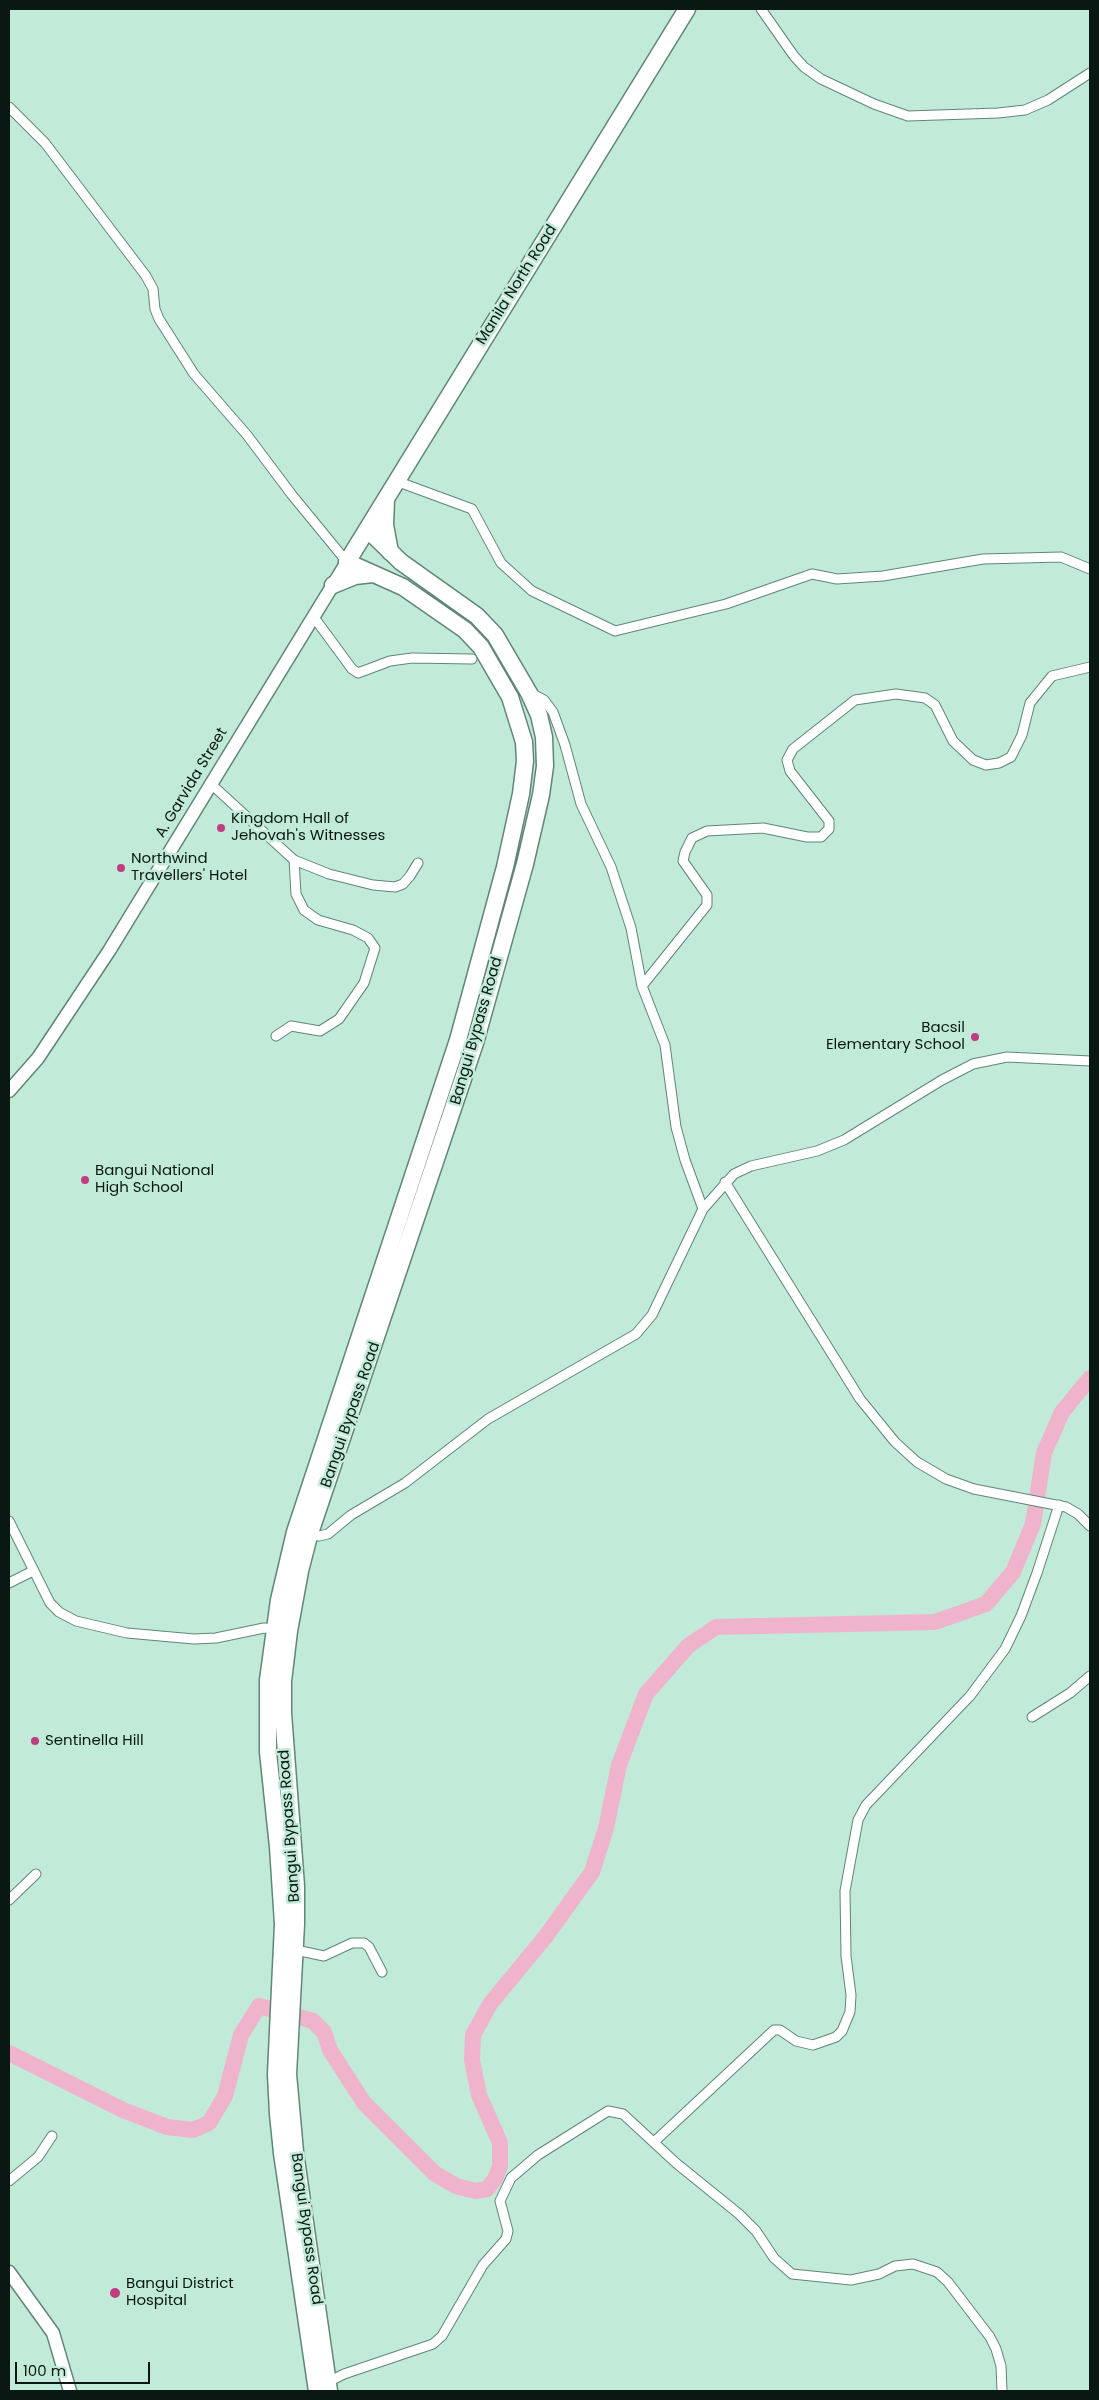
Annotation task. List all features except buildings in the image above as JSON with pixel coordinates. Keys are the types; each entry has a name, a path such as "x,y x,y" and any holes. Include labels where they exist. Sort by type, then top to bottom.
{"highway":[{"name":"Manila North Road","path":"347,562 687,9"},
{"path":"386,496 385,525 390,552"},
{"name":"Bangui Bypass Road","path":"302,1534 450,1124 475,1043 525,864 541,795 545,766 544,737 539,715 530,693 495,635 477,616 413,572 367,529"},
{"name":"Bangui Bypass Road","path":"320,2389 282,2153 276,2074 283,2038 289,1949 296,1886 282,1713 282,1630 300,1571 302,1534 458,1040 505,867 521,794 525,761 524,742 510,697 481,647 464,630 403,587 347,562"},
{"path":"333,585 355,576 376,574"},
{"path":"432,606 442,591"}],"main road":[{"name":"A. Garvida Street","path":"9,1091 38,1058 109,951 210,783 347,562"},
{"path":"9,2272 53,2333 70,2391"}],"street":[{"path":"761,9 804,67 821,78 874,104 908,116 998,113 1025,110 1048,100 1090,73"},
{"path":"9,107 45,143 146,276 153,289 155,309 159,319 194,374 247,435 292,495 347,562"},
{"path":"396,481 472,509 501,562 532,591 615,631 726,604 812,574 837,579 883,576 983,559 1061,557 1090,569"},
{"path":"313,616 346,662 358,673 390,660 412,658 472,660"},
{"path":"642,986 706,905 707,895 683,861 692,838 715,829 762,828 807,837 821,837 829,829 829,821 790,771 787,760 793,749 854,700 896,694 925,698 935,705 953,741 973,760 986,765 999,763 1011,757 1022,735 1030,704 1052,676 1090,667"},
{"path":"530,693 544,700 553,712 559,726 580,804 611,867 628,919 642,986 665,1045 676,1127 684,1160 703,1209"},
{"path":"210,783 294,860 329,874 373,885 395,887 403,884 418,863"},
{"path":"276,1036 291,1026 320,1032 339,1018 364,983 375,948 368,938 353,930 318,920 304,910 296,894 294,860"},
{"path":"302,1534 328,1534 358,1510 404,1483 488,1419 636,1334 652,1315 703,1209 724,1182 734,1174 751,1166 805,1155 844,1140 934,1085 973,1064 1007,1057 1090,1061"},
{"path":"724,1182 860,1399 895,1442 917,1462 946,1479 974,1489 1056,1504 1078,1514 1090,1526"},
{"path":"654,2142 774,2030 780,2030 796,2041 813,2045 836,2037 842,2031 850,2012 851,1995 846,1956 845,1891 858,1820 866,1804 970,1696 1005,1649 1021,1616 1037,1573 1056,1504"},
{"path":"9,1521 50,1603 59,1612 76,1621 127,1633 194,1639 216,1638 256,1629 282,1630"},
{"path":"9,1583 33,1572"},
{"path":"1032,1717 1070,1693 1090,1676"},
{"path":"9,1900 36,1874"},
{"path":"289,1949 324,1956 352,1943 364,1943 369,1947 382,1972"},
{"path":"320,2389 344,2374 432,2344 442,2336 482,2265 502,2246 506,2239 508,2231 500,2201 511,2178 538,2156 608,2111 623,2114 739,2214 756,2231 774,2258 792,2274 850,2280 878,2274 896,2266 913,2264 937,2272 948,2282 993,2343 1000,2357 1002,2391"},
{"path":"9,2181 38,2157 52,2136"}],"waterway":[{"path":"9,2053 123,2110 167,2127 193,2130 209,2123 225,2096 241,2035 259,2006 313,2021 324,2032 330,2050 364,2103 434,2173 456,2186 475,2191 487,2189 495,2179 500,2166 500,2143 479,2095 472,2060 473,2035 490,2004 546,1936 592,1872 606,1828 619,1765 646,1694 688,1646 716,1627 935,1622 986,1604 1013,1572 1033,1524 1044,1453 1062,1412 1090,1378"}],"place":[{"name":"Kingdom Hall of Jehovah's Witnesses","path":"221,828"},
{"name":"Northwind Travellers' Hotel","path":"121,868"},
{"name":"Bacsil Elementary School","path":"975,1037"},
{"name":"Bangui National High School","path":"85,1180"},
{"name":"Sentinella Hill","path":"35,1741"},
{"name":"Bangui District Hospital","path":"115,2293"}]}
